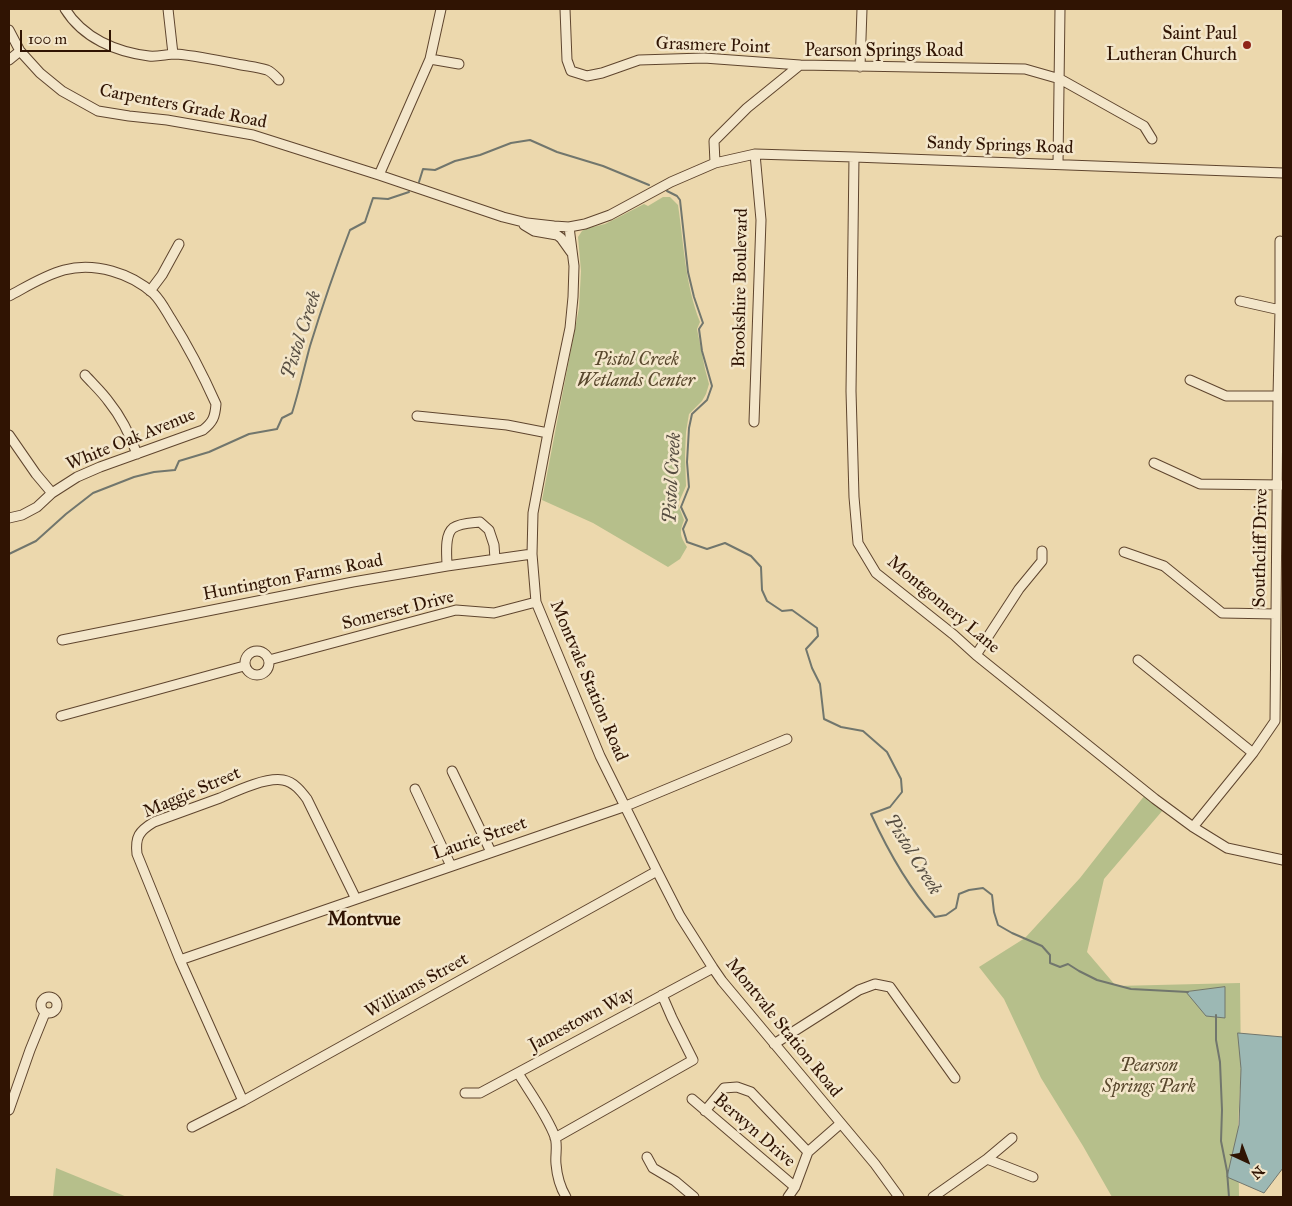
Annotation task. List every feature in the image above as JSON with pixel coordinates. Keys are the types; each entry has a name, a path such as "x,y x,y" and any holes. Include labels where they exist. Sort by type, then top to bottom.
{"street":[{"path":"65,9 74,22 88,34 98,41 115,48 149,56 173,54 200,57 264,69 279,80"},
{"path":"168,9 173,54"},
{"path":"441,9 430,59 379,175 517,221 537,225 569,227 585,224 610,215 671,182 715,163"},
{"name":"Grasmere Point","path":"565,9 567,60 571,71 587,76 602,73 639,60 704,58 800,65"},
{"path":"860,67 862,9"},
{"path":"1058,164 1060,9"},
{"name":"Carpenters Grade Road","path":"9,30 20,50 40,72 62,91 98,111 167,120 253,135 379,175"},
{"path":"9,60 20,50"},
{"path":"430,59 458,64"},
{"name":"Pearson Springs Road","path":"715,163 714,141 747,108 800,65 1025,69 1060,79 1144,126 1152,139"},
{"name":"Sandy Springs Road","path":"715,163 755,154 1283,173"},
{"name":"Brookshire Boulevard","path":"754,422 761,220 755,154"},
{"name":"Montgomery Lane","path":"854,157 851,391 854,497 858,543 876,573 1155,799 1193,827 1227,848 1283,860"},
{"path":"517,221 534,231 556,235 561,238 572,254"},
{"name":"Montvale Station Road","path":"569,227 574,266 570,328 533,513 532,554 536,602 600,756 680,916 713,968 900,1197"},
{"name":"Southcliff Drive","path":"1193,827 1254,753 1275,721 1280,485 1278,396 1280,240"},
{"path":"150,291 162,275 179,244"},
{"name":"White Oak Avenue","path":"9,296 41,279 65,270 81,268 103,269 119,273 150,291 163,306 184,340 216,404 216,413 210,424 203,430 100,467 78,477 52,494 37,507 22,515 9,518"},
{"path":"1240,301 1280,310"},
{"path":"85,375 118,413 137,454"},
{"path":"1190,380 1226,396 1278,396"},
{"path":"417,416 507,425 548,432"},
{"path":"9,435 52,494"},
{"path":"1154,463 1200,484 1280,485"},
{"path":"447,566 447,536 452,528 480,522 489,530 496,559"},
{"path":"976,655 1019,589 1042,561 1042,551"},
{"path":"1124,552 1164,566 1222,613 1276,614"},
{"name":"Huntington Farms Road","path":"62,640 343,584 532,554"},
{"name":"Somerset Drive","path":"269,660 456,610 494,613 536,602"},
{"path":"254,651 266,654 269,660 269,667 260,676 253,676 247,672 244,666 248,654 254,651"},
{"path":"1138,660 1254,753"},
{"path":"60,716 244,666"},
{"name":"Laurie Street","path":"180,960 626,806 787,739"},
{"path":"452,771 491,852"},
{"name":"Maggie Street","path":"243,1101 180,960 137,854 136,844 138,836 144,828 154,822 252,785 274,780 290,782 299,789 307,800 356,899"},
{"path":"415,789 451,866"},
{"name":"Williams Street","path":"192,1127 243,1101 657,872"},
{"name":"Jamestown Way","path":"465,1092 480,1093 713,968"},
{"path":"774,1044 859,990 875,984 890,987 955,1078"},
{"path":"555,1138 693,1060 662,995"},
{"path":"9,1110 45,1013"},
{"path":"518,1073 555,1138 558,1178 561,1189 566,1197"},
{"path":"705,1110 724,1088 737,1087 751,1092 808,1152"},
{"name":"Berwyn Drive","path":"692,1099 795,1187"},
{"path":"788,1197 795,1187 808,1152 840,1124"},
{"path":"933,1197 987,1159 1012,1138"},
{"path":"647,1157 653,1168 675,1181 694,1197"},
{"path":"987,1159 1033,1177"}],"green space":[{"name":"Pistol Creek Wetlands Center","path":"663,197 670,197 678,205 688,278 700,322 697,329 709,384 702,401 689,414 686,432 686,486 678,504 684,520 681,534 687,547 680,559 668,567 593,523 542,500 579,308 581,271 578,237 585,229 605,224 644,204 648,206"},
{"name":"Pearson Springs Park","path":"1145,795 1163,810 1104,879 1087,952 1116,986 1240,983 1239,1197 1112,1197 1041,1078 1004,999 979,967 1025,938 1080,878"},
{"path":"56,1168 127,1197 53,1197"}],"water":[{"path":"1225,987 1225,1018 1206,1016 1186,992"},
{"path":"1238,1033 1283,1037 1283,1168 1264,1193 1227,1177 1239,1125 1241,1069"}],"waterway":[{"name":"Pistol Creek","path":"419,182 423,169 435,170 455,161 480,155 511,143 530,140 557,152 603,166 649,185"},
{"name":"Pistol Creek","path":"667,191 677,196 680,200 688,272 703,323 699,329 702,351 712,386 707,400 692,414 689,428 687,462 689,487 681,507 687,520 683,529 687,542 707,549 725,543 751,556 761,567 762,590 767,601 782,611 792,610 817,628 818,636 806,649 820,684 824,719 841,727 863,731 887,752 901,779 902,792 890,807 871,814 907,881 935,917 946,915 956,908 959,894 983,888 992,895 998,925 1042,946 1050,955 1050,963 1060,967 1068,964 1097,980 1131,989 1188,992"},
{"name":"Pistol Creek","path":"9,554 36,541 93,493 134,477 154,472 175,470 179,461 209,452 249,434 277,429 282,418 292,413 310,346 350,230 365,222 373,198 388,199 409,192"},
{"name":"Pistol Creek","path":"1216,1015 1216,1040 1220,1062 1222,1110 1221,1141 1227,1171 1229,1197"}],"place":[{"name":"Saint Paul Lutheran Church","path":"1247,45"}],"district":[{"name":"Montvue","path":"364,920"}]}
